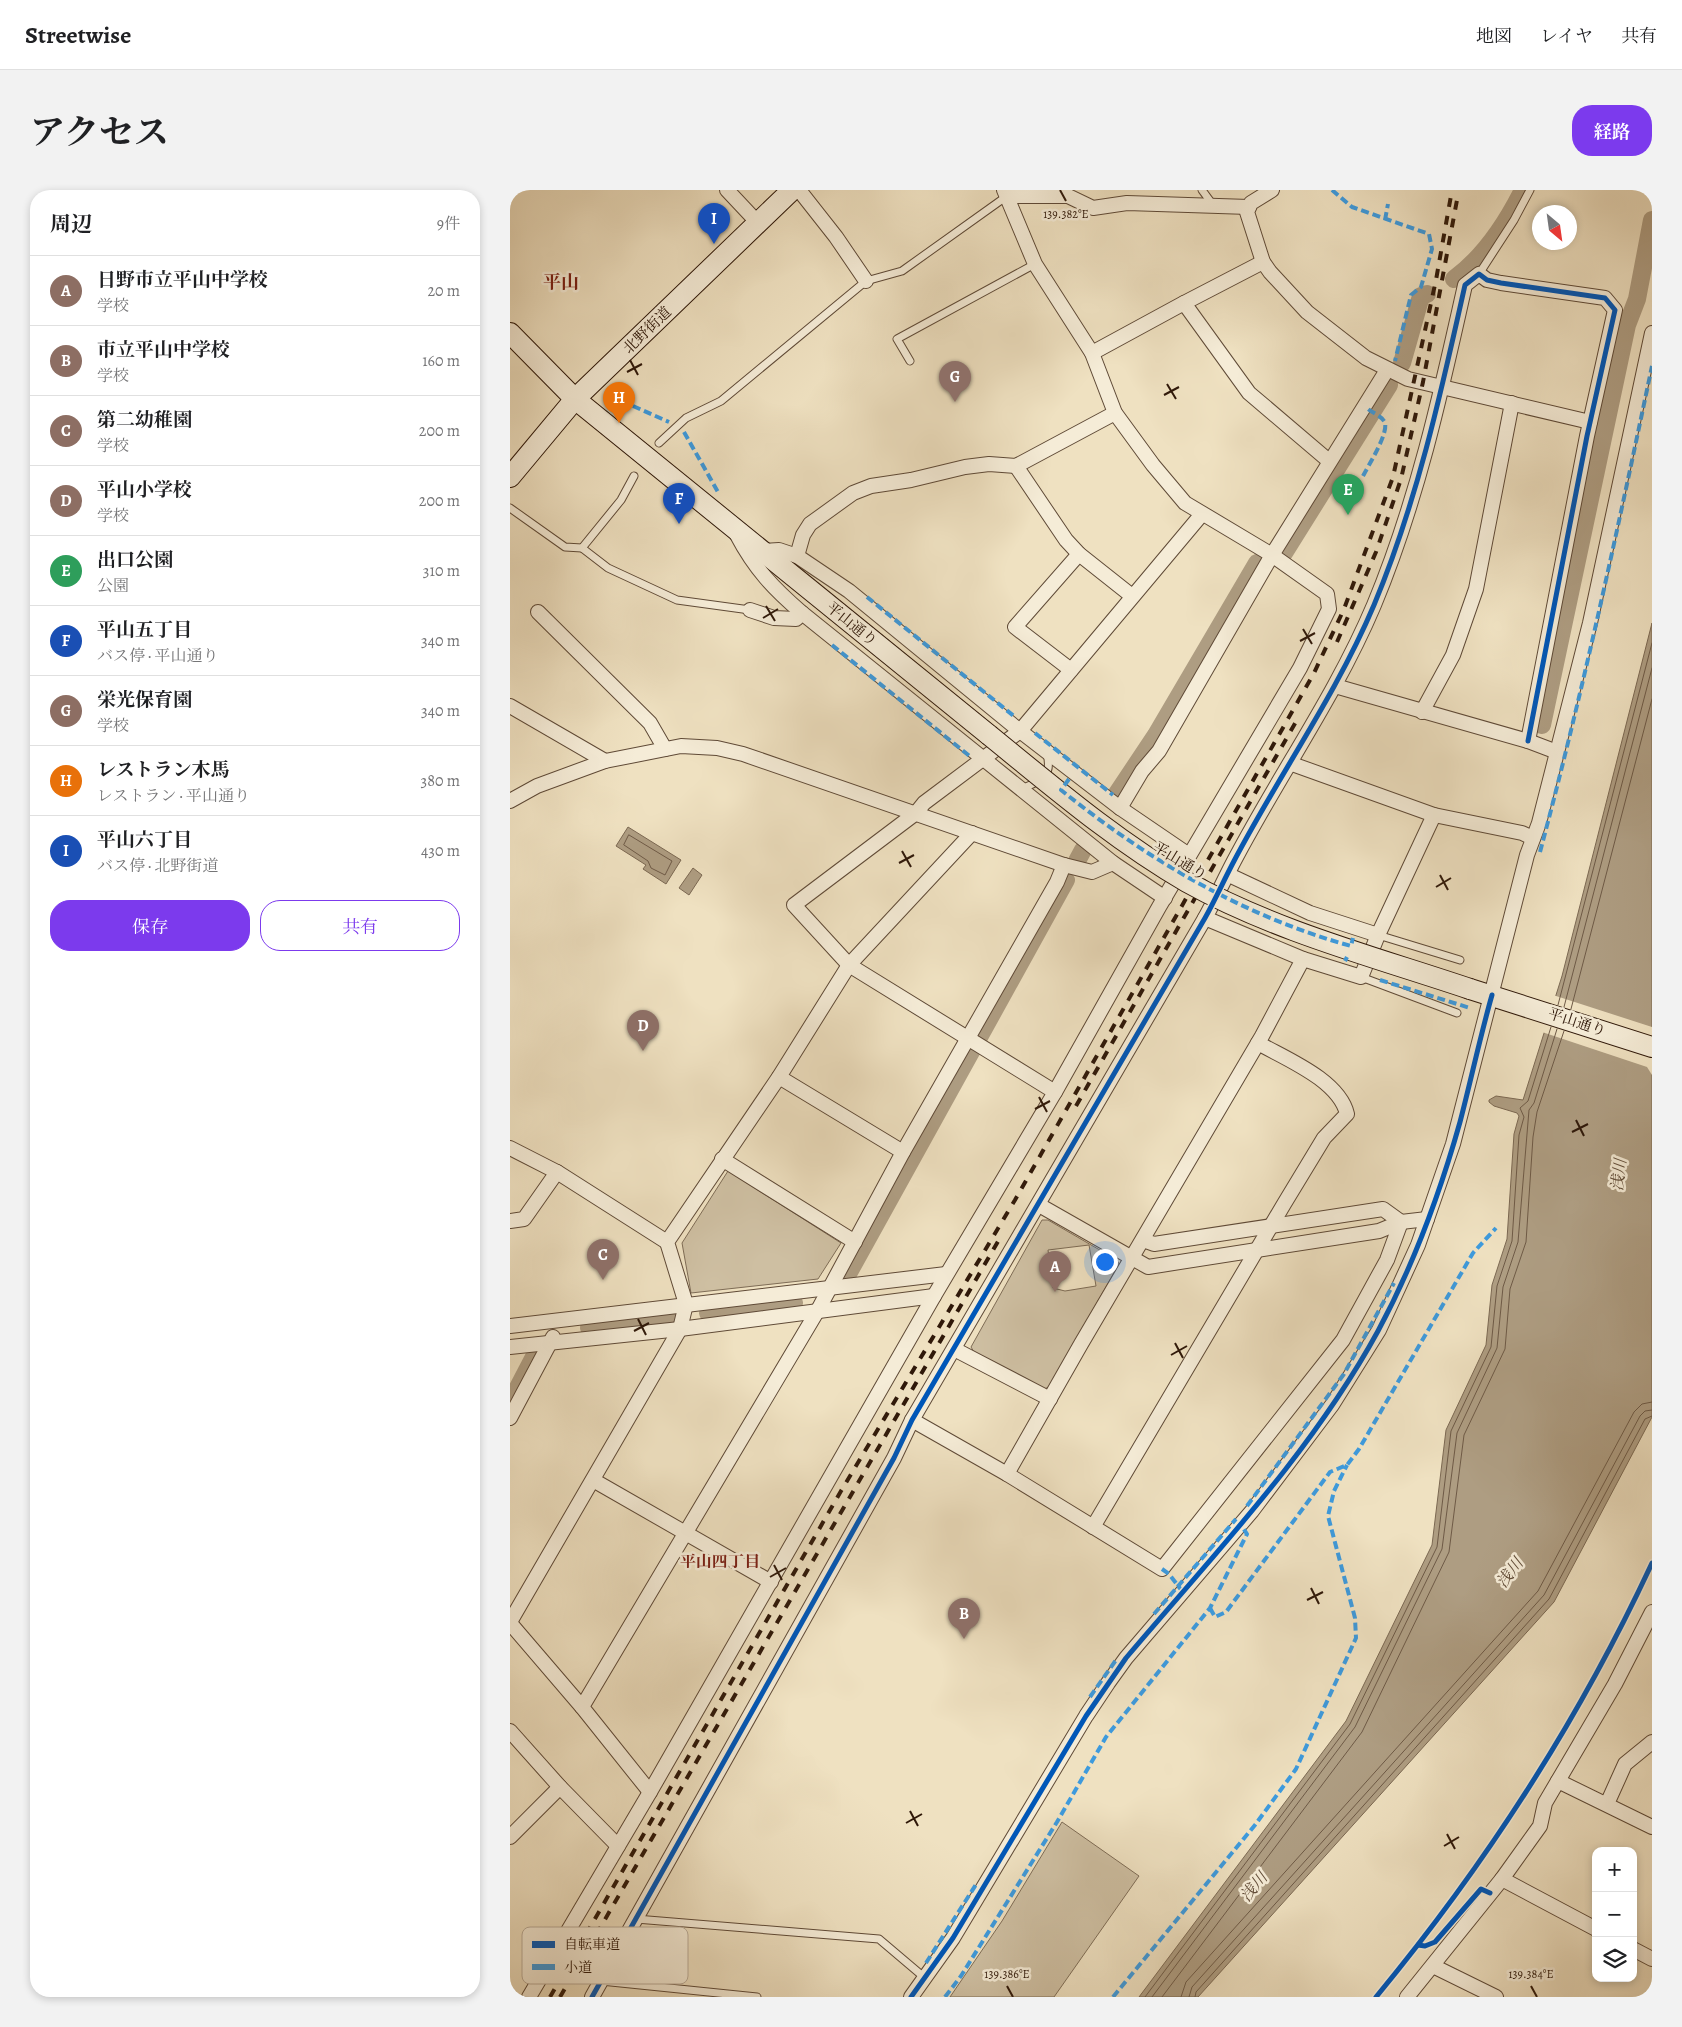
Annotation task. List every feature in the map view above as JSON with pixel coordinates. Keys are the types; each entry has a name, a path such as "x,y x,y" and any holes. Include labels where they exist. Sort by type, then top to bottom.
{"main road":[{"name":"北野街道","path":"510,477 576,399 792,190"},
{"name":"平山通り","path":"510,333 576,399 989,735 1108,830 1194,885 1295,931 1652,1047"}],"street":[{"path":"727,190 758,223"},
{"path":"799,190 836,237 866,281"},
{"path":"570,1927 771,1582 946,1274 1055,1092 1190,854 1295,676 1329,610 1327,594 1272,556 1185,503 1115,413 1092,353 1035,264 1006,193 1068,196 1093,208 1127,204 1249,207 1272,190"},
{"path":"1249,207 1248,217 1263,262 1280,284 1313,317 1366,358 1408,379 1590,422"},
{"path":"1092,353 1263,262"},
{"path":"631,1927 894,1458 912,1420 1205,918 1229,875 1233,863 1292,764 1335,686 1374,606 1395,548 1425,457 1465,285 1479,274 1487,280 1501,283 1605,298 1613,305 1615,314 1590,422 1528,741"},
{"path":"1184,303 1249,393 1329,461"},
{"path":"911,1997 953,1938 1086,1716 1108,1683 1252,1511 1342,1390 1379,1330 1406,1272 1427,1219 1460,1121 1497,996 1527,855 1534,838 1590,623 1652,333"},
{"path":"1120,808 1142,771 1159,751 1272,556 1387,370"},
{"path":"1422,712 1453,655 1474,597 1512,403"},
{"path":"797,556 803,535 810,524 853,493 871,486 911,480 965,467 989,464 1016,466 1115,413"},
{"path":"1016,466 1066,540 1079,554 1132,596"},
{"path":"1055,1092 849,965 794,905 916,813 924,803 1020,731 1202,514"},
{"path":"734,528 750,559 768,582 802,613 1113,863 1165,898"},
{"path":"763,551 780,550 797,556 850,592 1020,731 1120,808 1190,854"},
{"path":"1071,670 1015,627 1079,554"},
{"path":"750,610 787,620 796,619 802,613"},
{"path":"538,612 650,723 666,749"},
{"path":"1335,686 1528,741 1557,752"},
{"path":"510,706 605,761"},
{"path":"510,801 537,786 605,761 681,746 717,748 743,754 1064,865 1092,872 1113,863"},
{"path":"1292,764 1434,815 1522,833 1534,838"},
{"path":"1205,918 1303,959 1361,977 1378,935 1434,815"},
{"path":"667,1242 779,1077 849,965 972,833"},
{"path":"582,1707 818,1310 902,1152 1057,882 1064,865"},
{"path":"1229,875 1310,913 1378,935"},
{"path":"1007,1474 1258,1043 1303,959"},
{"path":"1093,1527 1324,1138 1347,1114 1346,1108 1325,1081 1258,1043"},
{"path":"779,1077 902,1152"},
{"path":"510,1148 557,1172 667,1242 686,1304 680,1329 510,1622 582,1707 650,1792"},
{"path":"722,1159 855,1242"},
{"path":"510,1221 524,1219 557,1172"},
{"path":"1039,1205 1148,1267 1379,1231 1401,1222 1427,1219"},
{"path":"1143,1240 1154,1244 1383,1209 1401,1222"},
{"path":"912,1420 1007,1474 1162,1569 1343,1340 1387,1260 1401,1222"},
{"path":"510,1326 946,1274"},
{"path":"510,1347 680,1329 934,1296"},
{"path":"510,1418 550,1342 565,1320"},
{"path":"954,1349 1050,1399"},
{"path":"593,1480 771,1582"},
{"path":"1407,1997 1502,1879 1540,1826 1545,1803 1615,1684 1652,1612"},
{"path":"510,1731 560,1788 618,1846"},
{"path":"1607,1804 1625,1764 1652,1742"},
{"path":"1558,1781 1652,1826"},
{"path":"510,1838 560,1788"},
{"path":"1502,1879 1592,1927"},
{"path":"1637,1951 1652,1959"},
{"path":"1433,1966 1496,1997"},
{"path":"529,1997 537,1984"},
{"path":"592,1997 599,1984"}],"lane":[{"path":"1202,190 1213,205"},
{"path":"1479,274 1514,220 1530,190"},
{"path":"659,443 686,418 721,402 866,281 902,271 1006,193"},
{"path":"910,361 897,339 1035,264"},
{"path":"582,548 621,500 634,476"},
{"path":"510,508 565,547 582,548 608,568 677,600 750,610"},
{"path":"1046,751 1052,788 1058,794 1170,874"},
{"path":"1021,789 1042,780 1049,770"},
{"path":"1224,903 1271,925 1367,960"},
{"path":"1378,935 1460,960"},
{"path":"1361,977 1457,1013"},
{"path":"635,1919 879,1939 925,1979"},
{"path":"630,1984 757,1997"}],"shaded area":[{"path":"728,1171 841,1243 818,1279 691,1293 682,1243"},
{"path":"1042,1220 1048,1220 1117,1260 1119,1264 1049,1387 1044,1389 974,1352 971,1347","holes":["1089,1245 1096,1286 1065,1291 1053,1288 1048,1250"]},
{"path":"1062,1822 1139,1876 1054,1997 950,1997 1002,1921"}],"water":[{"name":"浅川","path":"1652,623 1652,1417 1554,1602 1198,1997 1139,1997 1346,1721 1432,1545 1446,1430 1486,1345 1492,1285 1507,1239 1514,1134 1519,1116 1517,1113 1494,1106 1489,1100 1496,1096 1523,1100 1562,976"},
{"path":"628,827 681,860 666,884 643,869 646,865 616,846"},
{"path":"693,868 702,875 689,895 679,888"}],"pier":[{"path":"1553,995 1652,1027 1652,1075 1647,1067 1542,1032"}],"waterway":[{"path":"1454,279 1485,250 1509,215 1523,190"},
{"path":"1542,725 1627,325 1637,299 1652,220"},
{"path":"1402,363 1421,296 1427,294"},
{"path":"1284,553 1389,385"},
{"path":"1116,795 1156,735 1257,563"},
{"path":"1077,861 1083,850"},
{"path":"848,1274 1066,880"},
{"path":"708,1313 794,1303"},
{"path":"589,1328 669,1318"},
{"path":"510,1403 534,1357"}],"railway":[{"path":"590,1927 841,1491 1015,1200 1314,673 1344,609 1393,477 1436,280 1452,190"},
{"path":"1337,642 1376,552 1401,479 1423,382 1457,200"},
{"path":"1076,1106 1297,720"},
{"path":"601,1927 1000,1238"},
{"path":"550,1997 557,1984"},
{"path":"560,1997 568,1984"}],"marked path":[{"path":"1332,190 1352,207 1429,234 1432,249 1421,287 1411,295 1395,361"},
{"path":"1385,220 1388,204"},
{"path":"1540,852 1556,792 1613,549 1652,366"},
{"path":"633,406 669,422"},
{"path":"1363,476 1382,440 1385,426 1383,419 1368,409"},
{"path":"684,432 718,492"},
{"path":"867,597 1015,717"},
{"path":"832,645 972,758"},
{"path":"1035,733 1113,795"},
{"path":"1069,779 1061,790 1128,840 1198,883 1272,919 1311,934 1351,946 1353,938"},
{"path":"1345,961 1347,957"},
{"path":"1380,980 1470,1008"},
{"path":"1210,1608 1215,1617 1226,1612 1330,1472 1347,1465 1359,1449 1473,1253 1496,1228"},
{"path":"1247,1506 1344,1374 1394,1283"},
{"path":"1113,1997 1255,1825 1296,1769 1356,1638 1355,1618 1328,1516 1334,1491 1347,1465"},
{"path":"1154,1614 1236,1519"},
{"path":"945,1997 961,1976 1057,1822 1106,1737 1210,1608 1247,1534 1241,1525"},
{"path":"1162,1569 1169,1574 1182,1591"},
{"path":"1090,1697 1116,1660"},
{"path":"926,1963 977,1883"}],"cycle path":[{"path":"631,1927 894,1458 912,1420 1205,918 1251,829 1325,703 1359,638 1374,605 1403,527 1427,447 1465,285 1479,274 1487,280 1501,283 1605,298 1615,310 1587,436 1528,741"},
{"path":"911,1997 953,1938 1086,1716 1126,1658 1293,1460 1352,1375 1378,1331 1403,1281 1425,1229 1444,1175 1460,1122 1492,995"},
{"path":"1376,1997 1456,1895 1528,1789 1593,1679 1652,1563"},
{"path":"1418,1945 1425,1946 1435,1942 1481,1889 1490,1893"},
{"path":"592,1997 599,1984"}],"place":[{"name":"平山六丁目","path":"714,244"},
{"name":"栄光保育園","path":"955,402"},
{"name":"レストラン木馬","path":"619,423"},
{"name":"出口公園","path":"1348,515"},
{"name":"平山五丁目","path":"679,524"},
{"name":"平山小学校","path":"643,1051"},
{"name":"第二幼稚園","path":"603,1280"},
{"name":"日野市立平山中学校","path":"1055,1292"},
{"name":"市立平山中学校","path":"964,1639"}],"district":[{"name":"平山","path":"561,282"},
{"name":"平山四丁目","path":"720,1562"}]}
